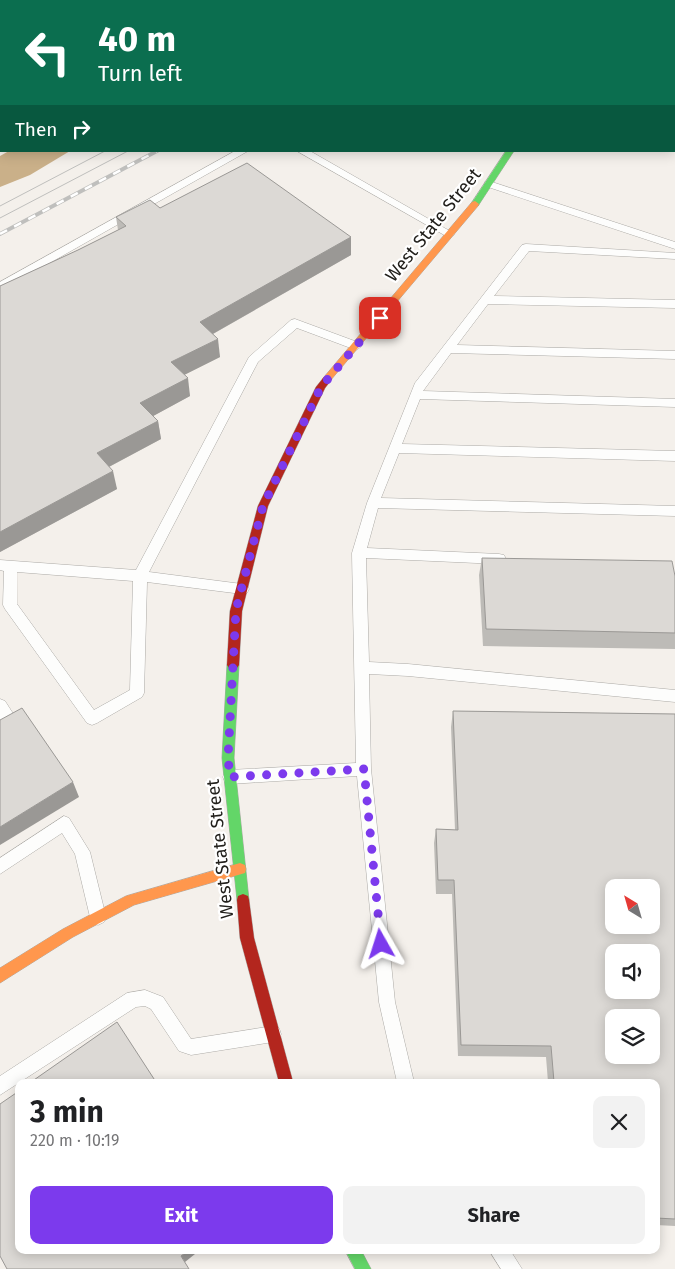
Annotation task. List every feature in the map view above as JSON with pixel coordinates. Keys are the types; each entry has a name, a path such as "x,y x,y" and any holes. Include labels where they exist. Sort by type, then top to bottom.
{"street":[{"name":"West State Street","path":"285,1079 247,938 228,758 236,610 263,506 321,387 480,198 509,152"},
{"path":"0,976 68,933 131,900 240,869"},
{"path":"355,1254 363,1269"}],"lane":[{"path":"0,287 241,152"},
{"path":"304,152 450,234"},
{"path":"489,184 675,246"},
{"path":"404,1079 387,1002 364,769 359,553 373,503 419,386 526,247 675,256"},
{"path":"485,300 675,304"},
{"path":"242,589 140,576 6,565 10,605 92,719 137,693 140,576 253,360 295,323 356,346"},
{"path":"448,349 675,355"},
{"path":"416,395 675,403"},
{"path":"395,448 675,456"},
{"path":"373,503 675,511"},
{"path":"359,553 517,560"},
{"path":"362,668 408,670 675,696"},
{"path":"0,704 7,715 0,718"},
{"path":"230,777 364,769"},
{"path":"0,867 64,823 82,852 98,917"},
{"path":"0,1086 133,999 145,998 157,1003 185,1045 191,1047 273,1034"},
{"path":"501,1254 513,1269"}],"shaded area":[{"path":"7,152 68,152 30,175 0,187 0,156"}],"building":[{"path":"247,163 351,237 200,322 218,339 171,362 188,378 140,403 158,421 97,453 113,471 0,532 0,286 126,226 116,217 150,200 160,208"},
{"path":"482,558 672,561 675,576 675,633 486,629"},
{"path":"22,708 73,782 0,827 0,720"},
{"path":"453,711 675,714 675,1219 660,1218 660,1079 554,1079 551,1046 461,1045 454,880 438,880 436,829 458,830"},
{"path":"117,1022 154,1079 35,1079"},
{"path":"15,1094 15,1254 184,1254 181,1256 189,1269 7,1269 0,1256 0,1104"}],"tram line":[{"path":"0,206 103,152"},
{"path":"0,218 126,152"}],"railway":[{"path":"0,234 155,152"}],"traffic: fast":[{"path":"475,204 509,152"},
{"path":"233,665 228,758 243,900"},
{"path":"355,1254 363,1269"}],"traffic: slow":[{"path":"327,379 475,204"},
{"path":"0,976 68,933 131,900 240,869"}],"traffic: jam":[{"path":"233,665 236,611 263,506 321,387 327,379"},
{"path":"243,900 247,938 285,1079"}],"route":[{"path":"380,318 321,387 263,506 236,610 228,758 230,777 364,769 381,944"}]}
